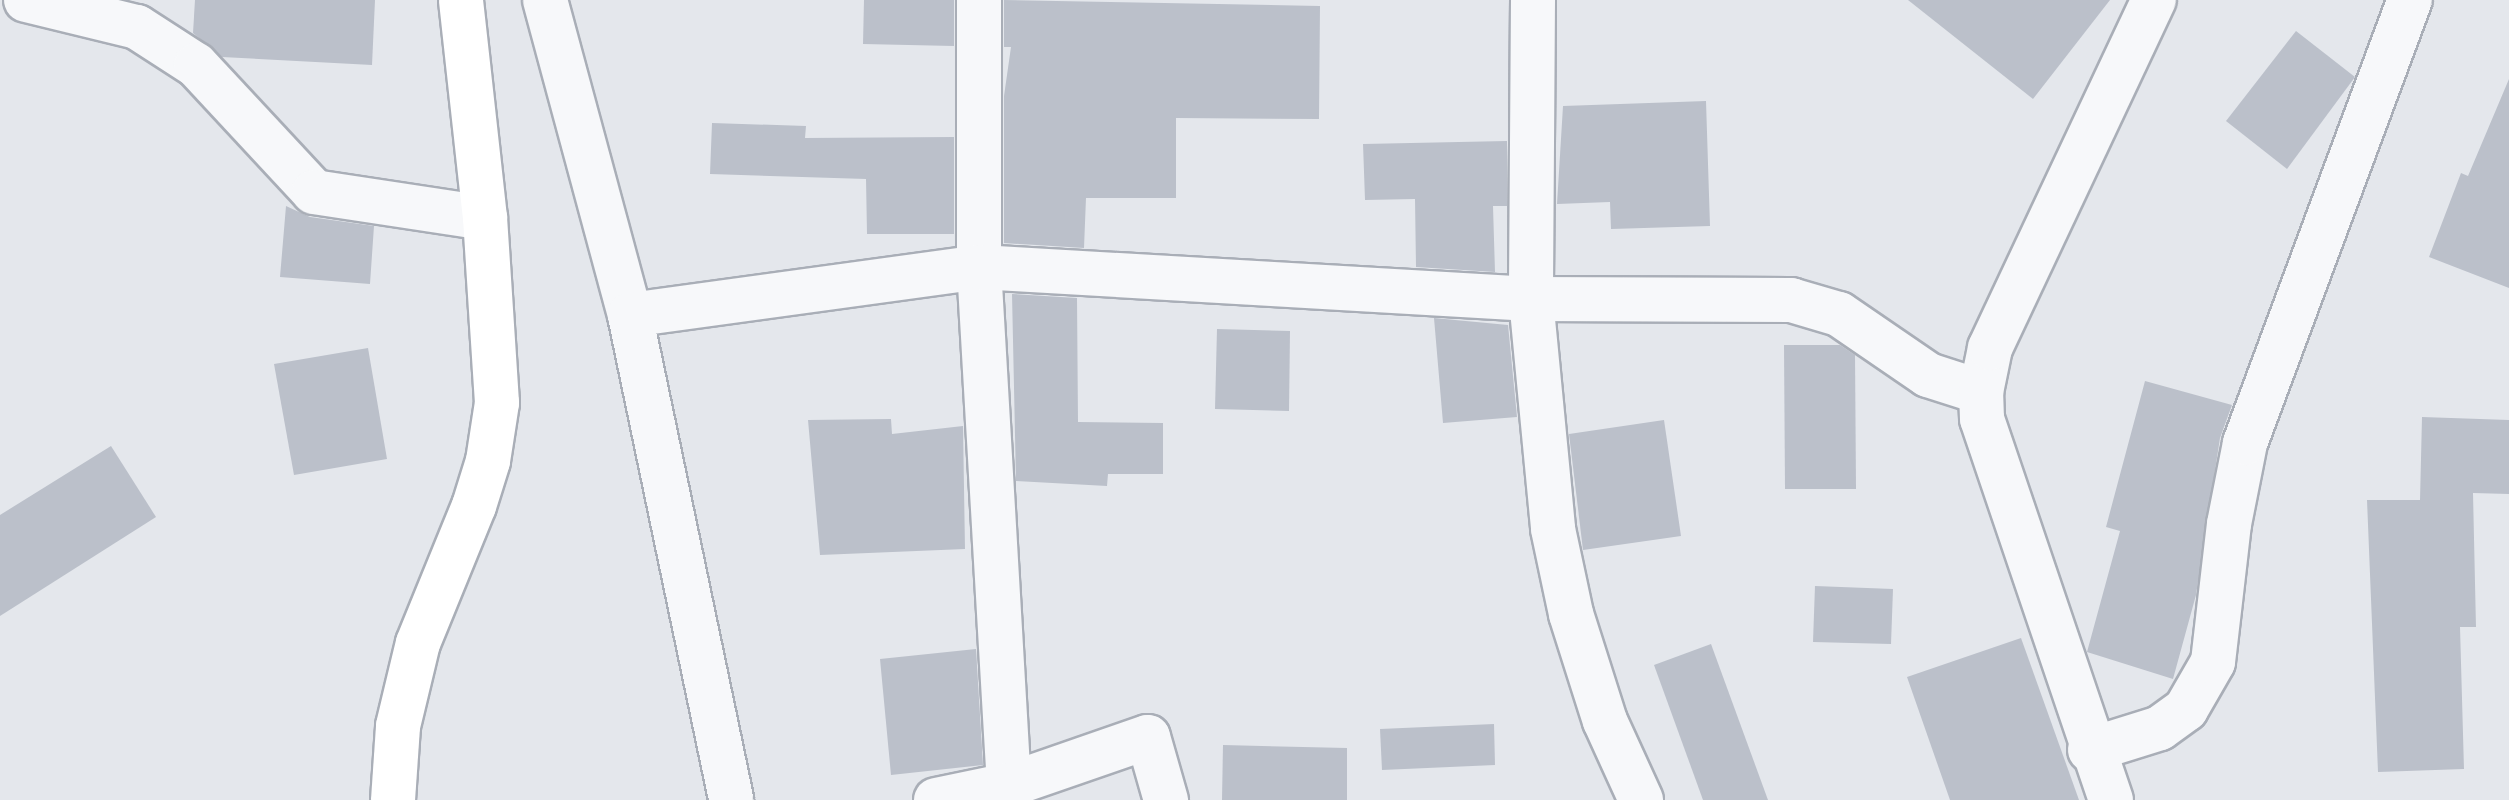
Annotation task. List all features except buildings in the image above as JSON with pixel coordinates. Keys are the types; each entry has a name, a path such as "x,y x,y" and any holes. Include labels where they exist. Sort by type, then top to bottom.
{"street":[{"path":"26,0 137,27 196,65 314,192 485,218"},
{"path":"393,800 398,726 418,643 488,461 497,403 485,218 461,0"},
{"path":"545,0 630,315 731,800"},
{"path":"979,0 979,267 1009,785"},
{"path":"1533,0 1531,299 1553,529 1571,614 1605,721 1641,800"},
{"path":"2111,800 2090,750 1982,419 1981,392 1990,348 2154,0"},
{"path":"2090,750 2160,728 2186,709 2213,662 2229,524 2245,443 2410,0"},
{"path":"630,315 979,267 1531,299 1791,300 1839,314 1928,375 1981,392"},
{"path":"936,800 1009,785 1148,737 1166,800"}]}
